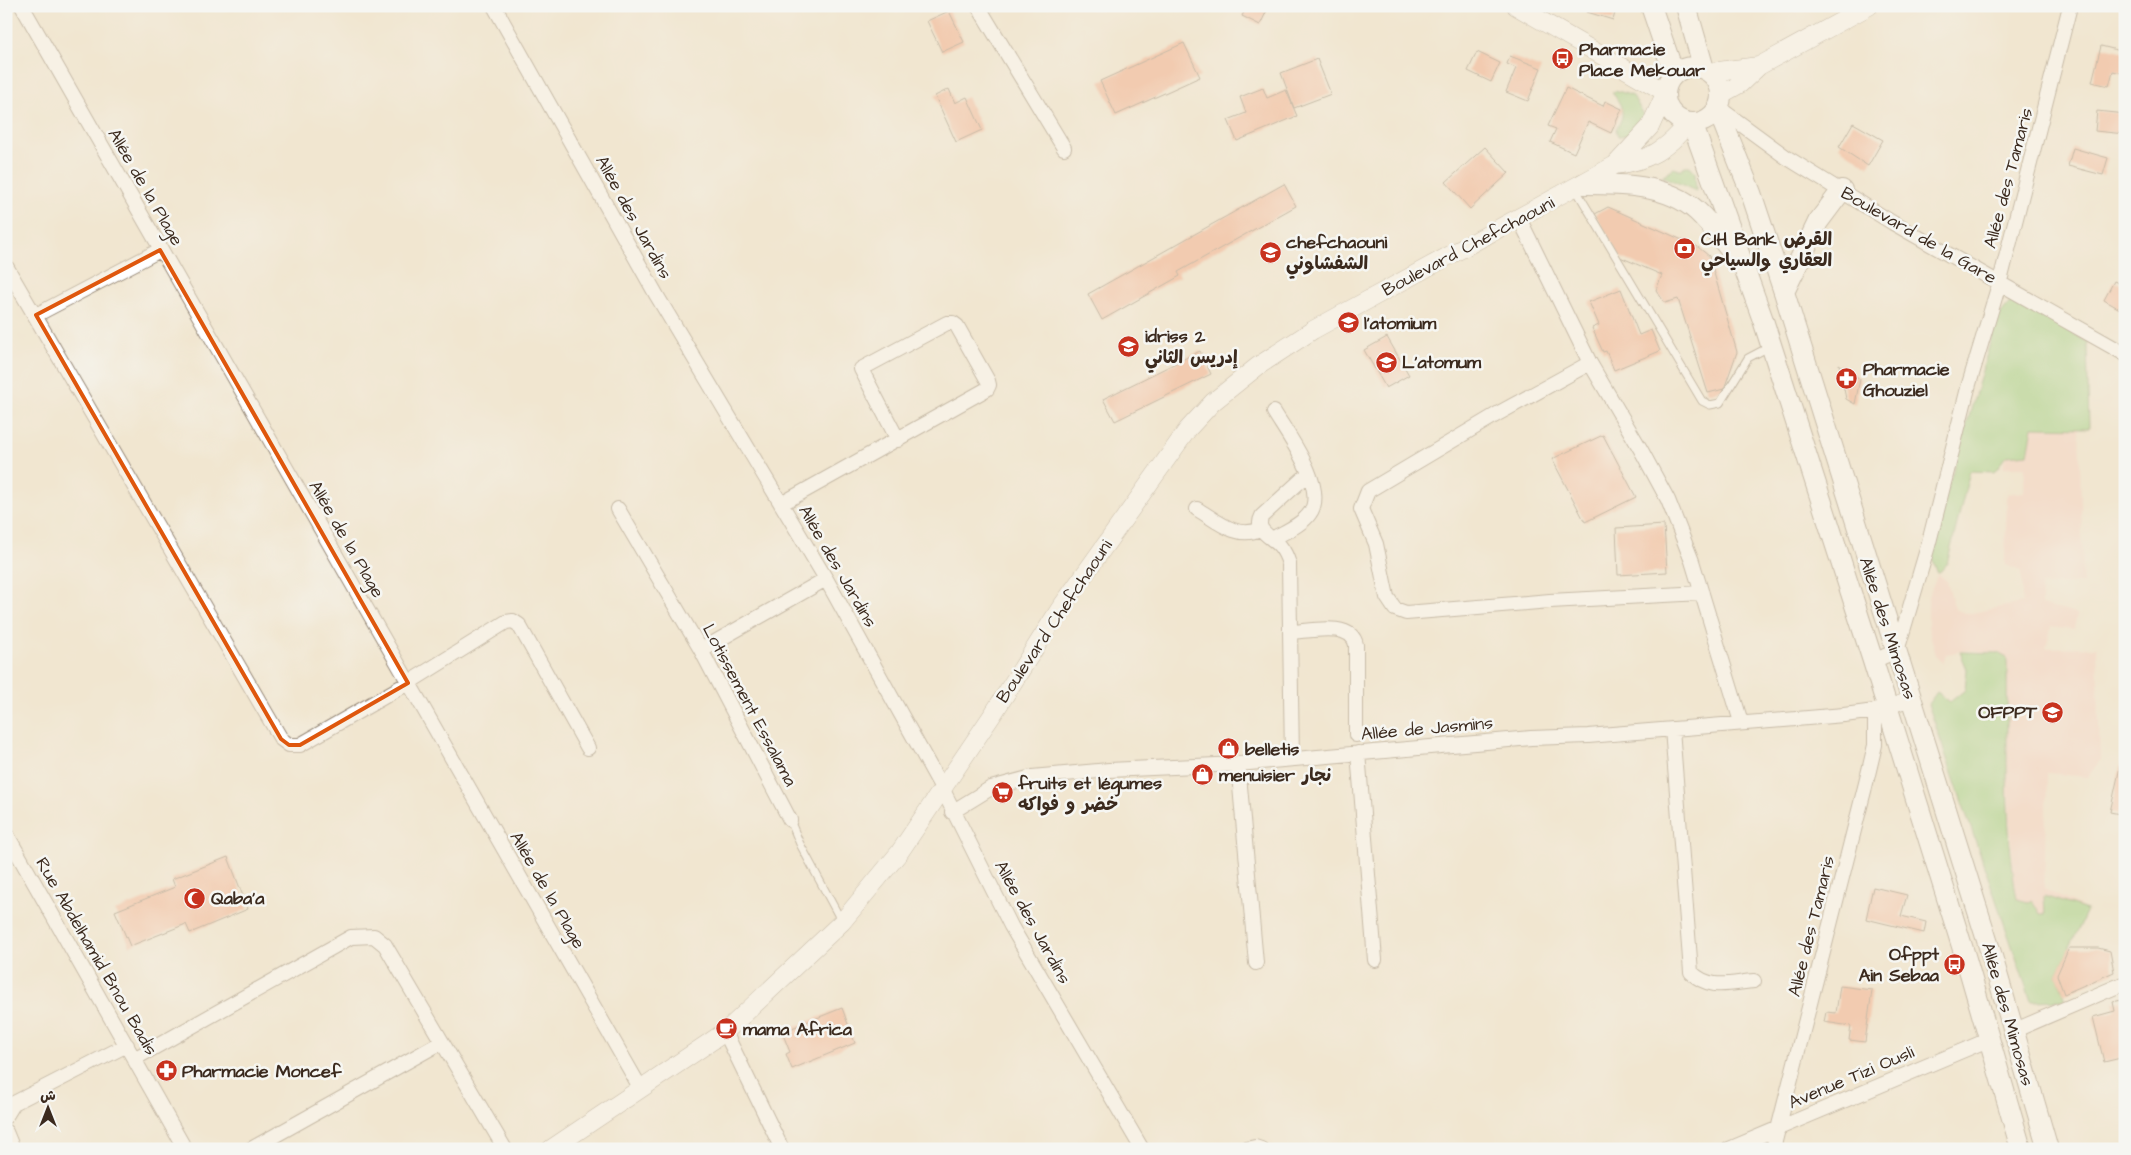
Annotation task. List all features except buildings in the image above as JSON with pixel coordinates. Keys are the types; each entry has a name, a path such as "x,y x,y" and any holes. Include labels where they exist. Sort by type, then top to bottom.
{"main road":[{"path":"1651,6 1668,87 1667,106 1672,114 1690,123 1707,120 1719,104 1716,78 1707,70 1686,6"},
{"path":"1668,87 1688,67 1707,70"},
{"name":"Allée des Mimosas","path":"1719,104 1784,292 1861,543 1897,651 2048,1149"},
{"name":"Allée des Mimosas","path":"1690,123 1772,346 1873,661 1881,708 1954,920 2021,1149"},
{"path":"1579,186 1628,185 1675,197 1696,211 1744,266"},
{"path":"1784,292 1818,222 1842,190"}],"street":[{"name":"Allée de la Plage","path":"22,6 640,1089"},
{"name":"Allée des Jardins","path":"494,6 657,296 826,579 943,790 952,812 1011,926 1142,1149"},
{"path":"978,6 1064,148"},
{"path":"1516,6 1668,87"},
{"path":"1719,104 1759,66 1869,6"},
{"name":"Allée des Tamaris","path":"1897,651 1928,546 1969,384 2000,281 2070,6"},
{"path":"1707,70 1759,66"},
{"name":"Boulevard Chefchaouni","path":"556,1147 725,1032 842,922 899,853 943,790 1058,610 1188,429 1213,402 1258,366 1313,330 1615,165 1650,127 1668,87"},
{"name":"Boulevard de la Gare","path":"1719,104 1786,156 1893,223 2000,281 2125,354"},
{"name":"Boulevard Chefchaouni","path":"1615,165 1633,163 1653,155 1663,149 1690,123"},
{"path":"1518,218 1590,363 1668,500 1702,593 1741,722"},
{"path":"36,315 160,250"},
{"path":"6,266 281,739 289,745 300,745 408,683 506,622 513,621 519,625 588,748"},
{"path":"781,504 898,440 987,389 990,385 957,326 953,323 947,323 861,369 898,440"},
{"path":"1590,363 1499,413 1368,491 1361,509 1376,544 1387,597 1395,609 1406,613 1550,601 1702,593"},
{"path":"1272,539 1305,519 1313,508 1315,496 1298,450 1274,412"},
{"path":"1260,529 1262,516 1308,474"},
{"name":"Lotissement Essalama","path":"618,508 701,650 790,820"},
{"path":"1197,508 1234,531 1249,533 1260,529"},
{"path":"1260,529 1280,546 1289,564 1292,759"},
{"path":"701,650 826,579"},
{"path":"1291,632 1343,629 1353,636 1356,645 1356,735"},
{"path":"1873,661 1897,651"},
{"name":"Allée de Jasmins","path":"952,812 991,788 1032,777 1109,770 1238,764 1531,738 1588,736 1672,729 1881,708 1911,699"},
{"name":"Allée des Tamaris","path":"1773,1149 1866,783 1881,708"},
{"path":"1672,729 1691,972 1700,982 1715,985 1754,981"},
{"path":"1358,753 1375,960"},
{"path":"1238,764 1256,963"},
{"name":"Rue Abdelhamid Bnou Badis","path":"6,833 185,1149"},
{"path":"134,1059 351,937 374,936 385,945 506,1149"},
{"path":"2013,1030 2125,982"},
{"path":"725,1032 782,1149"},
{"name":"Avenue Tizi Ousli","path":"1729,1149 1988,1040"},
{"path":"251,1149 442,1042"},
{"path":"6,1116 14,1103 127,1045"},
{"path":"6,1132 13,1149"},
{"path":"1246,1149 1255,1147 1261,1149"}],"lane":[{"path":"1579,186 1702,401 1710,405 1720,403 1748,358 1772,346"},
{"name":"Lotissement Essalama","path":"790,820 800,844 842,922"}],"highlighted area":[{"path":"160,250 408,683 300,745 289,745 281,739 36,315"}],"shaded area":[{"name":"OFPPT","path":"2033,427 2079,428 2083,583 2041,585 2041,605 2077,614 2074,629 2051,626 2046,648 2097,647 2100,760 2088,777 2047,773 2044,889 2087,910 2044,896 2045,914 2040,914 2028,902 2017,899 2008,786 2007,658 1998,653 1968,650 1946,654 1943,664 1936,655 1928,626 1928,596 1938,574 1947,581 1955,609 1967,614 2022,603 2022,571 2005,565 2007,494 2024,492 2025,467 2003,467 2006,456 2028,454"}],"green space":[{"path":"1618,91 1633,96 1646,119 1634,132 1623,136 1618,136 1616,129 1622,110 1612,92"},
{"path":"1685,166 1690,166 1695,172 1696,191 1662,176 1674,168 1680,170"},
{"path":"2013,299 2087,342 2089,428 2033,427 2028,454 2006,456 1994,472 1970,471 1947,564 1938,574 1928,546 1957,459 1997,318"},
{"path":"1960,652 1998,653 2007,658 2008,809 2017,899 2028,902 2032,900 2040,914 2045,914 2044,896 2087,910 2057,975 2066,1000 2031,1001 1928,704 1937,692 1950,702 1965,690 1967,669"}],"place":[{"name":"Pharmacie Place Mekouar","path":"1563,59"},
{"name":"CIH Bank القرض العقاري والسياحي","path":"1685,249"},
{"name":"chefchaouni الشفشاوني","path":"1270,252"},
{"name":"l'atomium","path":"1348,323"},
{"name":"idriss 2 إدريس الثاني","path":"1129,346"},
{"name":"L'atomum","path":"1386,362"},
{"name":"Pharmacie Ghouziel","path":"1847,379"},
{"name":"OFPPT","path":"2053,712"},
{"name":"belletis","path":"1229,749"},
{"name":"menuisier نجار","path":"1203,775"},
{"name":"fruits et légumes خضر و فواكه","path":"1002,793"},
{"name":"Qaba'a","path":"195,898"},
{"name":"Ofppt Ain Sebaa","path":"1955,964"},
{"name":"mama Africa","path":"727,1029"},
{"name":"Pharmacie Moncef","path":"166,1071"}]}
